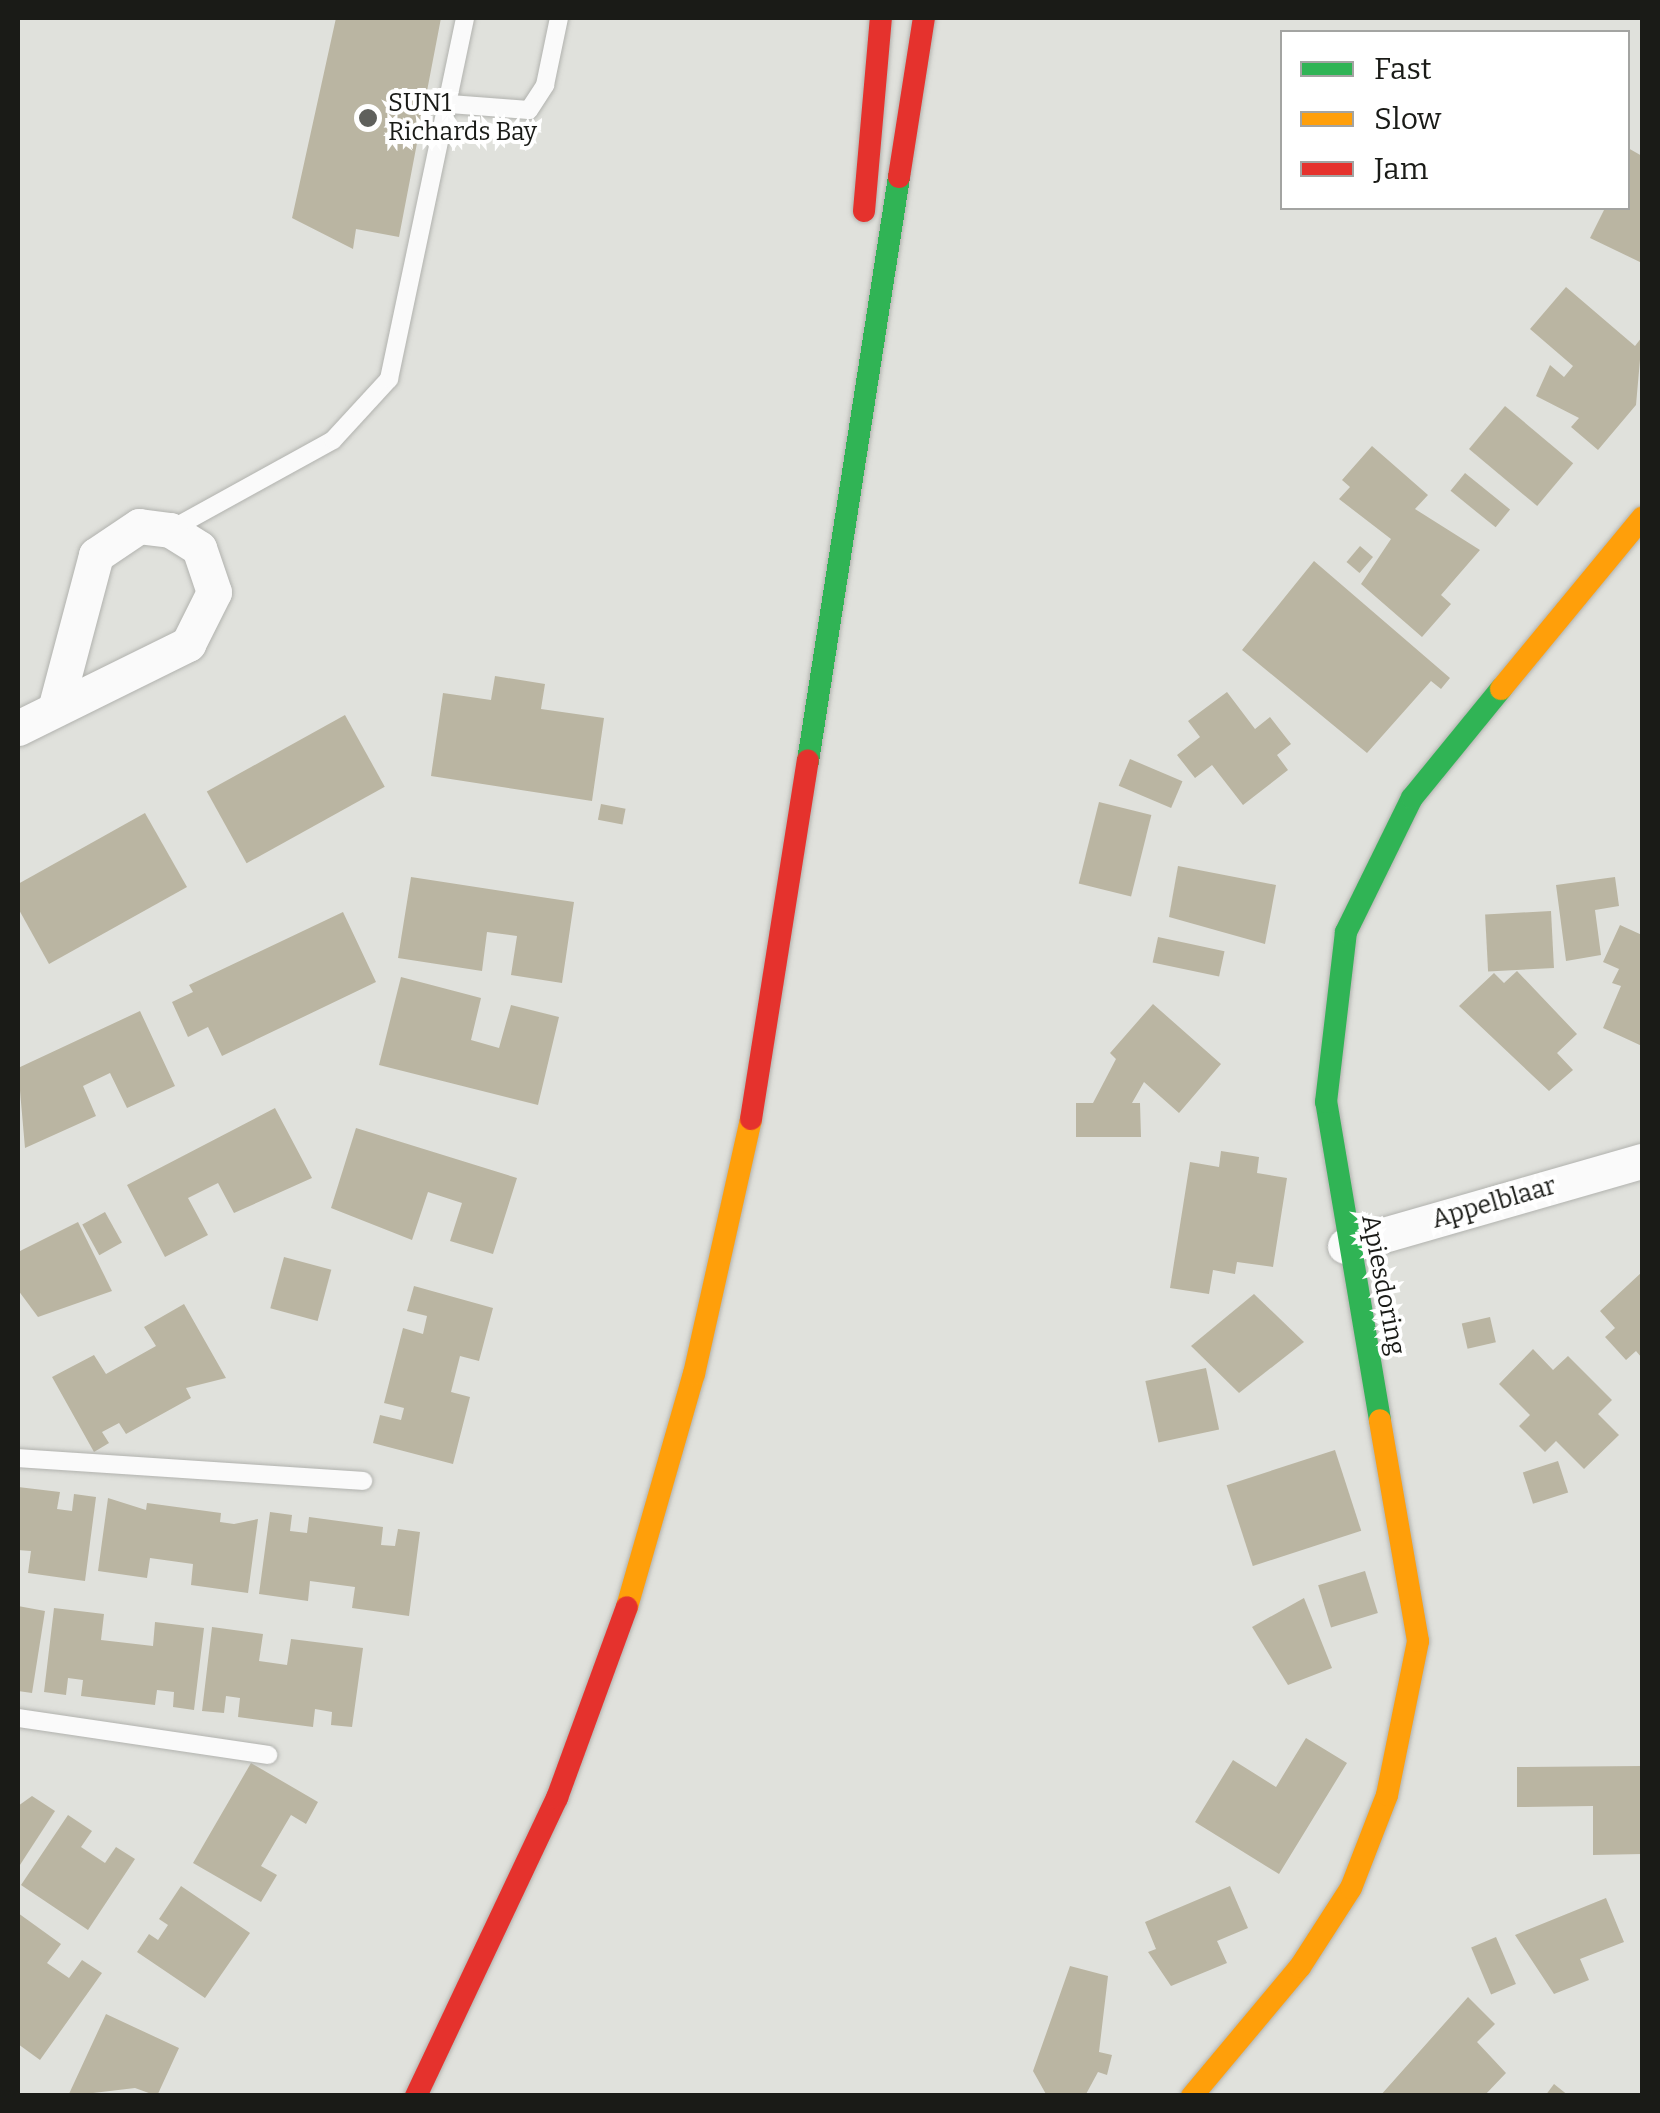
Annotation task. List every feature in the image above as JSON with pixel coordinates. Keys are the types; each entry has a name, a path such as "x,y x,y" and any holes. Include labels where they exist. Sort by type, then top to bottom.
{"street":[{"path":"840,520 837,453 881,18"},
{"path":"416,2096 556,1798 662,1496 745,1160 840,520 860,456 924,18"},
{"name":"Apiesdoring","path":"1192,2096 1300,1967 1352,1888 1406,1712 1416,1590 1345,1246 1326,1102 1331,1014 1367,878 1412,798 1642,518"},
{"path":"18,728 159,666 200,631 214,592 210,569 170,530 138,526 96,556 55,709"},
{"name":"Appelblaar","path":"1345,1246 1642,1160"}],"lane":[{"path":"170,530 333,440 373,407 389,379 450,104 465,18"},
{"path":"450,104 529,110 546,85 560,18"},
{"path":"18,1458 364,1481"},
{"path":"18,1718 268,1756"}],"building":[{"name":"SUN1 Richards Bay","path":"336,18 441,18 399,237 356,229 353,249 292,218"},
{"path":"1630,149 1642,156 1642,263 1590,238 1604,210 1630,210"},
{"path":"1566,287 1635,346 1642,337 1636,405 1598,450 1571,427 1579,418 1536,396 1550,365 1564,377 1573,366 1530,329"},
{"path":"1505,406 1573,463 1537,506 1469,449"},
{"path":"1372,446 1428,495 1415,509 1480,550 1441,595 1451,604 1422,637 1361,584 1391,539 1339,499 1350,487 1342,480"},
{"path":"1465,473 1510,510 1496,527 1451,491"},
{"path":"1360,546 1373,557 1360,573 1347,562"},
{"path":"1314,561 1450,678 1441,689 1431,681 1367,753 1242,650"},
{"path":"495,676 545,684 541,709 604,718 592,801 431,776 443,693 491,700"},
{"path":"1227,692 1255,729 1270,717 1291,744 1277,755 1288,770 1243,805 1212,765 1195,778 1177,755 1200,737 1188,721"},
{"path":"345,715 385,787 247,863 207,792"},
{"path":"1130,759 1182,781 1171,808 1119,786"},
{"path":"1099,802 1151,815 1131,897 1079,884"},
{"path":"601,804 626,809 622,824 598,820"},
{"path":"145,813 187,887 49,964 18,908 18,884"},
{"path":"1178,866 1276,885 1265,944 1169,917"},
{"path":"411,877 574,902 562,983 511,975 517,936 487,932 482,971 398,958"},
{"path":"1615,877 1619,906 1595,910 1601,955 1566,961 1556,885"},
{"path":"1551,911 1554,968 1488,971 1485,914"},
{"path":"343,912 376,982 222,1056 208,1027 188,1037 172,1002 193,992 189,985"},
{"path":"1620,925 1642,935 1642,1046 1603,1028 1621,986 1612,983 1619,969 1603,962"},
{"path":"1158,937 1225,951 1219,977 1153,962"},
{"path":"1517,971 1577,1034 1557,1053 1573,1070 1549,1091 1459,1006 1494,973 1504,983"},
{"path":"401,977 481,998 471,1040 499,1048 511,1005 559,1017 538,1105 379,1065"},
{"path":"1153,1004 1221,1064 1179,1113 1144,1082 1132,1103 1140,1103 1141,1137 1076,1137 1076,1103 1093,1103 1116,1059 1110,1053"},
{"path":"140,1011 175,1086 127,1108 110,1073 83,1086 96,1116 25,1148 18,1068"},
{"path":"275,1108 312,1178 234,1213 218,1183 188,1198 208,1235 165,1257 127,1185"},
{"path":"356,1128 517,1178 493,1254 450,1241 462,1203 428,1192 412,1240 331,1208"},
{"path":"1221,1151 1259,1157 1257,1173 1287,1178 1273,1267 1237,1262 1235,1274 1213,1270 1209,1294 1170,1288 1190,1162 1219,1167"},
{"path":"105,1212 122,1243 99,1255 82,1225"},
{"path":"78,1222 112,1291 38,1317 18,1290 18,1252"},
{"path":"284,1257 331,1270 318,1321 270,1308"},
{"path":"1642,1272 1642,1358 1636,1351 1626,1360 1605,1337 1615,1328 1600,1311"},
{"path":"414,1286 493,1308 479,1361 460,1356 451,1392 470,1397 453,1464 373,1443 380,1415 401,1420 404,1408 384,1403 403,1328 423,1334 427,1316 407,1311"},
{"path":"1254,1294 1304,1342 1239,1393 1191,1346"},
{"path":"184,1304 226,1378 186,1388 191,1398 126,1434 119,1423 102,1432 109,1443 94,1452 52,1377 94,1355 106,1374 156,1346 144,1327"},
{"path":"1490,1317 1496,1342 1468,1349 1462,1324"},
{"path":"1533,1349 1553,1370 1568,1356 1612,1400 1598,1414 1619,1435 1584,1469 1556,1441 1545,1452 1519,1426 1530,1415 1499,1384"},
{"path":"1206,1368 1219,1430 1158,1443 1145,1381"},
{"path":"1335,1450 1361,1531 1253,1566 1227,1485"},
{"path":"1558,1461 1568,1492 1533,1504 1523,1472"},
{"path":"18,1487 60,1492 57,1509 72,1511 74,1494 96,1497 85,1581 28,1573 31,1551 18,1550"},
{"path":"108,1498 146,1510 147,1503 221,1513 220,1522 234,1524 258,1519 248,1593 191,1585 193,1564 150,1558 147,1578 98,1571"},
{"path":"270,1512 292,1515 290,1531 307,1533 309,1517 383,1527 381,1545 395,1546 398,1529 420,1532 409,1616 352,1608 355,1587 310,1581 308,1601 259,1594"},
{"path":"1365,1571 1378,1613 1331,1627 1318,1585"},
{"path":"1304,1598 1332,1668 1288,1685 1252,1627"},
{"path":"18,1606 45,1611 32,1693 18,1691"},
{"path":"54,1608 104,1614 101,1640 153,1646 155,1622 204,1628 194,1710 173,1707 174,1692 157,1690 155,1705 81,1696 83,1680 68,1678 66,1695 44,1692"},
{"path":"212,1627 263,1634 259,1661 287,1665 291,1639 363,1648 352,1727 331,1725 332,1712 315,1709 313,1727 238,1717 240,1698 226,1696 224,1713 202,1711"},
{"path":"1306,1738 1347,1763 1279,1874 1195,1822 1233,1760 1276,1787"},
{"path":"251,1763 318,1802 306,1824 291,1815 261,1866 277,1875 261,1902 193,1863"},
{"path":"1642,1766 1642,1854 1593,1855 1593,1806 1517,1807 1517,1767"},
{"path":"32,1796 55,1811 18,1868 18,1806"},
{"path":"68,1815 92,1831 81,1847 105,1863 116,1847 135,1859 88,1930 21,1885"},
{"path":"181,1886 250,1933 205,1998 137,1952 149,1934 158,1940 168,1925 159,1919"},
{"path":"1230,1886 1248,1928 1217,1941 1227,1963 1171,1986 1148,1952 1156,1949 1145,1922"},
{"path":"1606,1898 1624,1942 1580,1959 1589,1980 1554,1994 1515,1935"},
{"path":"18,1913 61,1944 47,1963 69,1978 82,1960 102,1973 40,2060 18,2044"},
{"path":"1496,1937 1516,1984 1491,1994 1471,1948"},
{"path":"1070,1966 1108,1976 1099,2052 1112,2055 1107,2075 1098,2072 1085,2096 1047,2096 1033,2071"},
{"path":"1468,1997 1495,2024 1477,2042 1506,2073 1484,2096 1380,2096"},
{"path":"106,2014 179,2048 157,2096 135,2088 68,2096"},
{"path":"1554,2084 1569,2096 1545,2096"}],"traffic: fast":[{"path":"808,761 899,177"},
{"path":"1380,1420 1326,1102 1346,932 1412,798 1501,689"}],"traffic: slow":[{"path":"1501,689 1642,518"},
{"path":"627,1607 694,1374 751,1119"},
{"path":"1192,2096 1300,1967 1351,1888 1387,1795 1418,1641 1380,1420"}],"traffic: jam":[{"path":"864,211 881,18"},
{"path":"899,177 924,18"},
{"path":"751,1119 808,761"},
{"path":"416,2096 557,1798 627,1607"}],"place":[{"name":"SUN1 Richards Bay","path":"368,118"}]}
